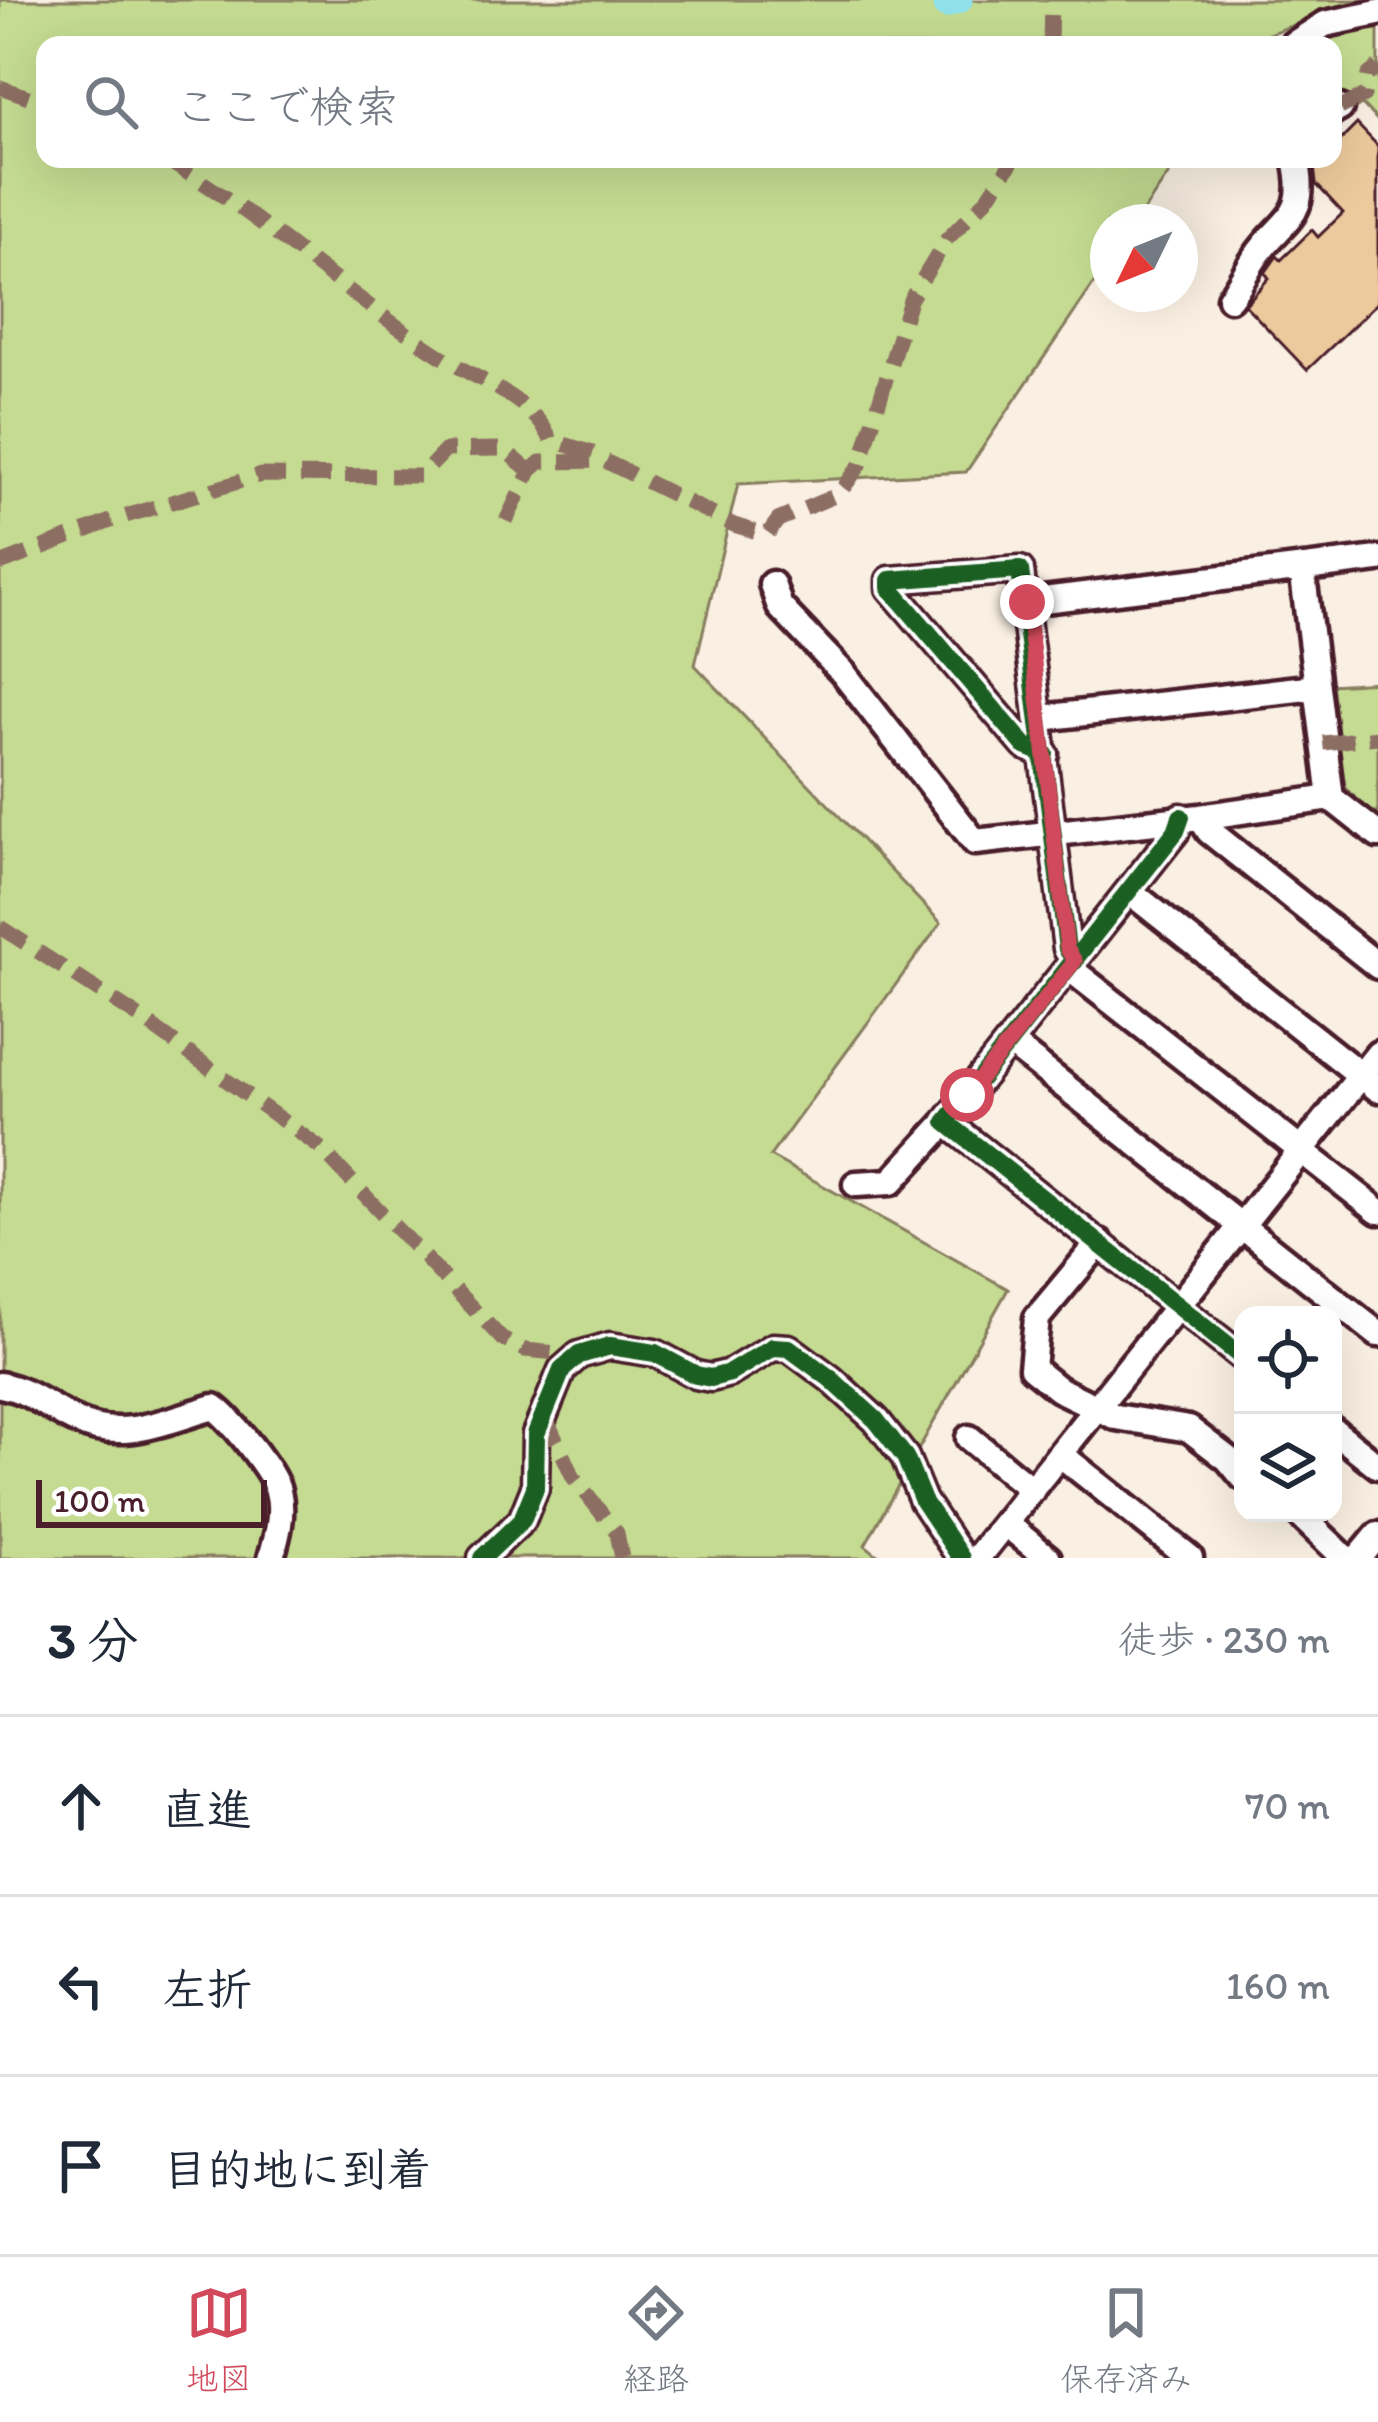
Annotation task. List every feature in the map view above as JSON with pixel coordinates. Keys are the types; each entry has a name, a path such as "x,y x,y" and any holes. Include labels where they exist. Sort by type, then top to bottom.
{"street":[{"path":"1306,36 1324,24 1378,13"},
{"path":"1230,298 1255,258 1293,215 1300,193 1297,168"},
{"path":"1027,602 1378,559"},
{"path":"1302,568 1331,798 1378,835"},
{"path":"1045,754 1024,746 890,588 890,580 1020,570 1027,602 1041,718 1054,830 1067,949 1072,965 1378,1211"},
{"path":"772,584 780,608 859,692 975,842 1331,798"},
{"path":"1041,718 1316,687"},
{"path":"856,1184 891,1182 946,1122 1191,817"},
{"path":"1191,817 1378,966"},
{"path":"1129,892 1369,1082"},
{"path":"1010,1043 1378,1334"},
{"path":"977,1558 1303,1152 1369,1082 1378,1054"},
{"path":"946,1122 1234,1351"},
{"path":"1100,1242 1037,1318 1032,1368 1058,1389 1116,1417 1189,1429 1234,1467"},
{"path":"482,1558 522,1520 535,1488 536,1434 562,1370 579,1355 610,1346 656,1353 711,1378 730,1373 773,1347 789,1348 876,1420 904,1457 923,1501 961,1558"},
{"path":"0,1385 20,1388 80,1423 121,1434 214,1407 231,1419 278,1489 280,1529 271,1558"},
{"path":"1342,1437 1378,1466"},
{"path":"969,1438 1032,1490"},
{"path":"1060,1455 1190,1558"},
{"path":"1308,1522 1346,1558"},
{"path":"1006,1524 1048,1558"},
{"path":"1359,1558 1378,1535"}],"green space":[{"path":"0,0 1378,0 1263,36 36,36 36,168 1173,168 1148,204 1090,204 1090,289 966,472 738,484 695,665 941,923 770,1156 1008,1289 865,1545 881,1558 0,1558"},
{"path":"1378,26 1378,121 1362,104 1342,115 1342,36 1330,35"},
{"path":"1378,682 1378,819 1341,784 1330,685"}],"building":[{"path":"1357,124 1378,146 1378,302 1307,370 1245,305 1269,278 1265,273 1277,256 1281,260 1312,230 1318,237 1343,213 1316,184 1314,168 1342,168 1342,139"}],"waterway":[{"path":"946,5 959,0"}],"marked path":[{"path":"1050,36 1051,0"},
{"path":"1342,107 1364,95 1368,75 1378,67"},
{"path":"0,87 36,100"},
{"path":"179,168 421,343 511,397 534,416 551,440 599,455"},
{"path":"506,521 530,471 540,462 605,461 734,525 767,535 778,520 839,494 860,465 910,300 947,239 986,200 1008,168"},
{"path":"0,564 116,519 261,475 421,476 446,450 503,449 530,471"},
{"path":"1323,743 1378,737"},
{"path":"0,927 139,1017 319,1147 502,1339 525,1350 579,1355"},
{"path":"544,1414 573,1477 617,1533 622,1558"}],"cycle path":[{"path":"1045,754 1025,746 890,588 890,580 1020,570 1067,949 1075,961"},
{"path":"1181,817 1176,831 946,1122 1234,1351"},
{"path":"482,1558 522,1520 535,1488 536,1434 562,1370 579,1355 610,1346 655,1353 711,1378 730,1373 773,1347 789,1348 876,1420 905,1457 923,1501 961,1558"}],"route":[{"path":"967,1095 1075,961 1067,949 1027,602"}]}
